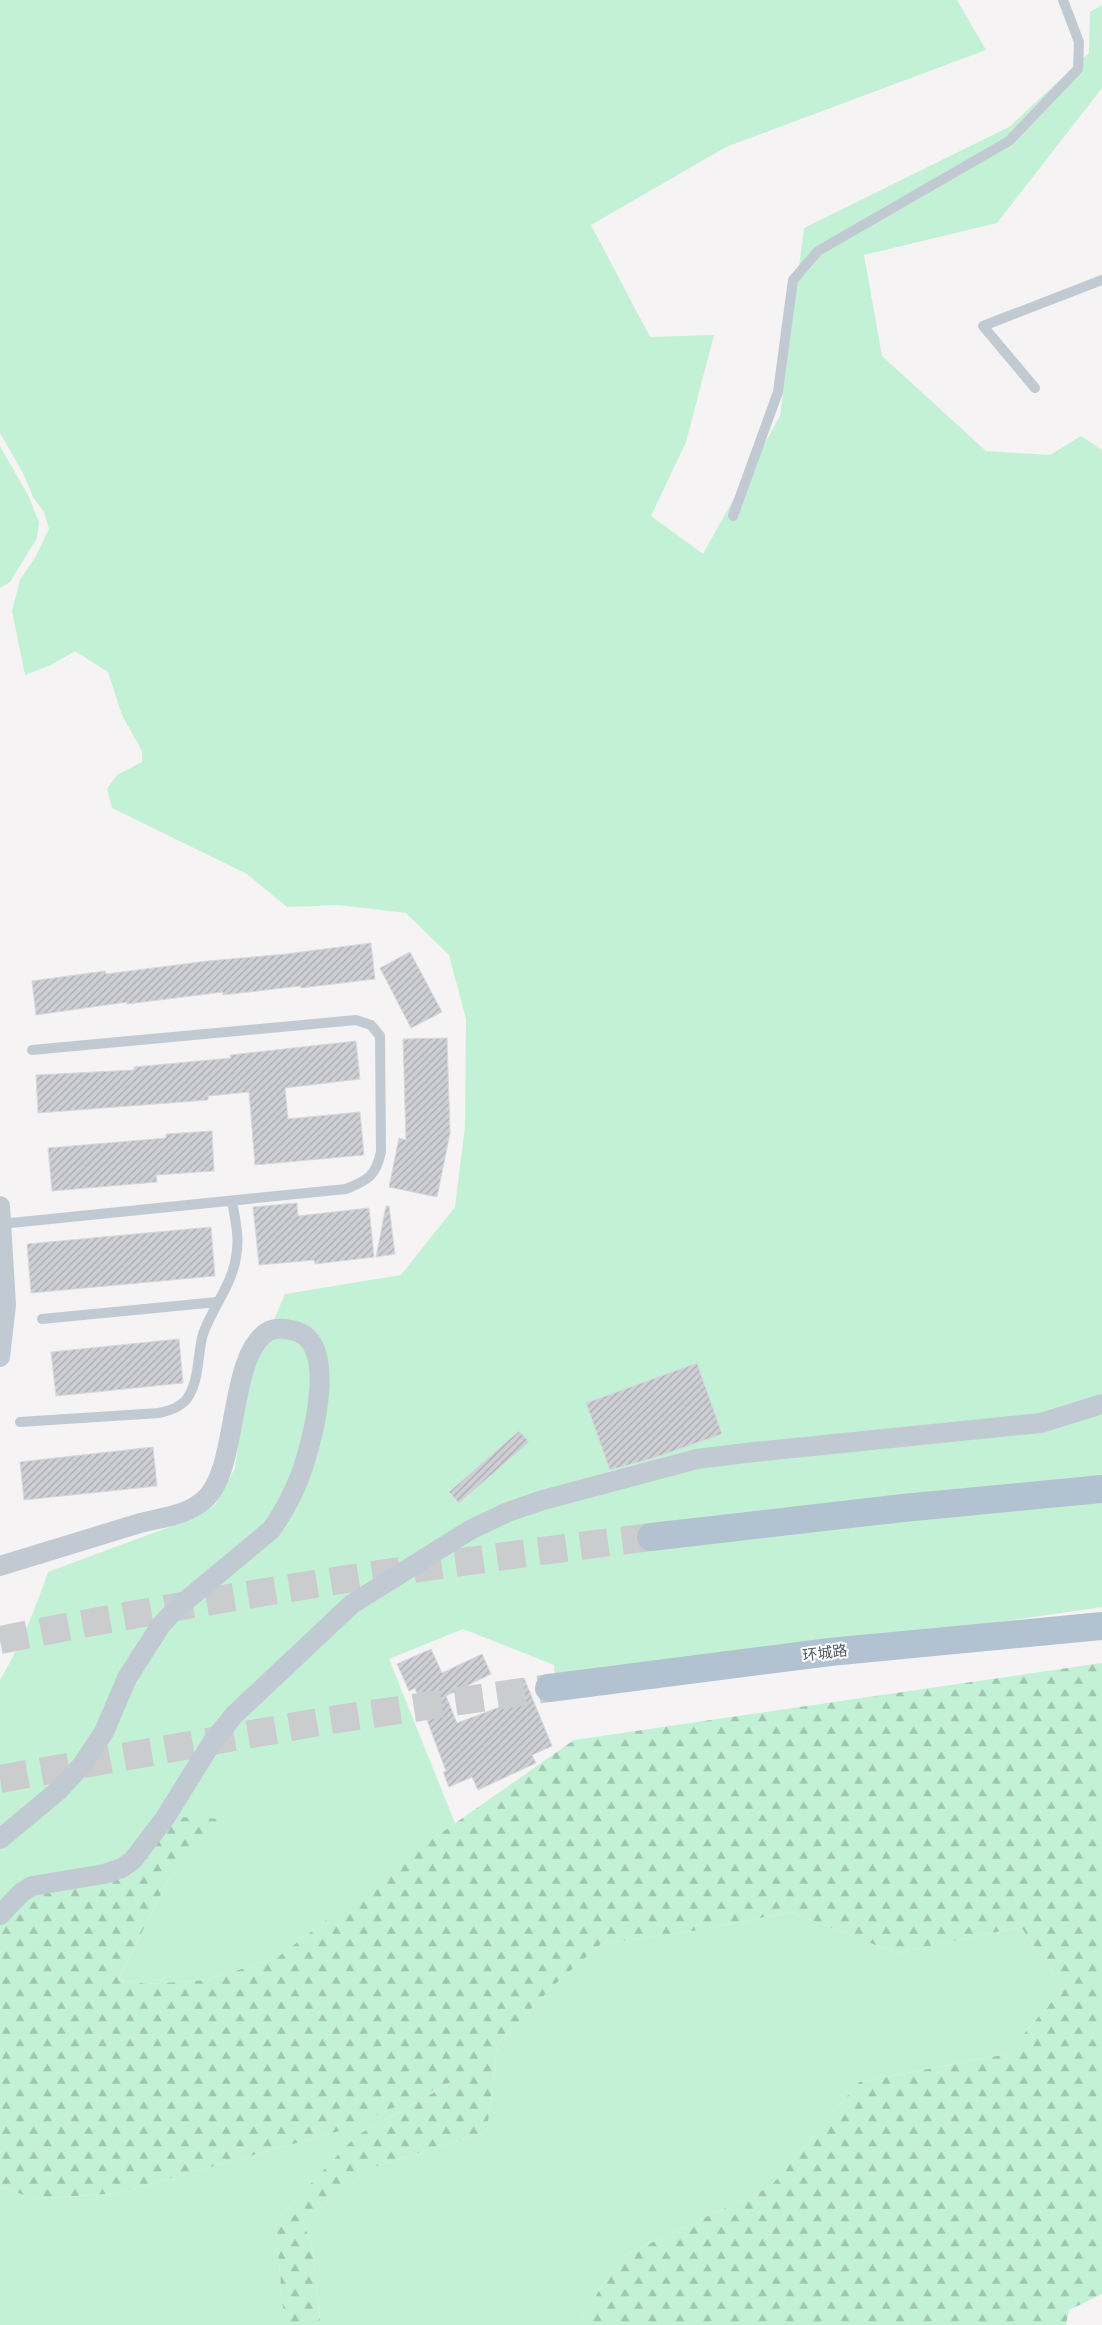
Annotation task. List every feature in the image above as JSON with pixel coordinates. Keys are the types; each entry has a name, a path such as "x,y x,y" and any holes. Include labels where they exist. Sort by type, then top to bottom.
{"main road":[{"path":"650,1537 903,1508 1102,1490"},
{"name":"环城路","path":"549,1688 830,1652 1102,1626"}],"street":[{"path":"0,1357 5,1327 6,1304 1,1217"},
{"path":"0,1566 140,1523 182,1514 204,1500 211,1493 218,1479 241,1380 257,1343 266,1332 282,1328 302,1333 309,1340 318,1360 317,1406 300,1476 280,1518 272,1530 177,1608 161,1625 127,1678 104,1732 82,1765 59,1790 0,1839"},
{"path":"0,1915 22,1893 32,1886 104,1874 122,1868 133,1860 165,1818 211,1744 234,1715 352,1604 470,1530 508,1512 543,1500 697,1460 754,1452 1041,1423 1102,1404"}],"lane":[{"path":"733,516 778,392 793,280 818,251 1009,141 1078,69 1079,42 1063,0"},
{"path":"1035,388 983,326 1102,280"},
{"path":"1,1217 232,1201 346,1189 362,1182 373,1174 378,1166 381,1152 380,1036 375,1029 356,1020 32,1050"},
{"path":"20,1422 159,1414 179,1406 192,1391 203,1336 217,1302 232,1274 237,1257 238,1239 232,1201"},
{"path":"42,1319 217,1302"}],"green space":[{"path":"0,0 957,0 986,50 726,147 591,225 650,337 714,335 686,442 651,516 703,554 780,416 804,228 1009,127 1089,53 1090,12 1102,5 1102,88 997,223 864,255 882,356 986,451 1050,455 1081,436 1102,450 1102,1607 555,1687 554,1665 463,1629 389,1659 455,1823 278,1957 207,1980 148,1984 118,1980 169,1878 221,1819 130,1874 0,1905 0,1680 27,1628 48,1572 196,1517 216,1504 235,1468 241,1422 251,1374 285,1294 401,1275 455,1207 465,1126 466,1019 449,955 406,913 339,905 287,907 247,874 112,808 107,789 117,775 142,762 142,751 122,715 108,672 75,651 51,665 25,675 12,611 20,580 36,556 49,529 44,512 33,497 23,473 0,433"},
{"path":"0,446 29,497 39,522 37,538 10,582 0,588"},
{"path":"1102,1663 1102,2294 1069,2310 1066,2325 578,2325 619,2258 770,2187 859,2082 1007,2054 1063,1988 1021,1927 896,1953 791,1912 693,1931 601,1944 553,1986 497,2045 487,2131 371,2168 303,2221 313,2251 320,2320 314,2325 273,2325 284,2318 275,2221 356,2136 458,2079 343,2130 118,2193 34,2199 0,2186 0,1905 6,1902 130,1874 178,1817 222,1819 169,1878 118,1980 148,1984 207,1980 278,1957 434,1838 574,1740"},
{"path":"791,1912 896,1953 1021,1927 1063,1988 1007,2054 859,2082 770,2187 619,2258 578,2325 314,2325 320,2319 313,2251 303,2221 371,2168 487,2131 497,2045 553,1986 601,1944 693,1931"},
{"path":"465,2075 356,2136 275,2221 284,2318 273,2325 0,2325 0,2186 34,2199 118,2193 343,2130"}],"building":[{"path":"371,943 375,979 301,988 300,986 223,995 223,992 127,1004 127,1002 36,1015 32,981 105,971 106,974"},
{"path":"410,952 442,1012 411,1028 380,968"},
{"path":"447,1038 450,1133 437,1197 389,1187 399,1138 406,1140 403,1039"},
{"path":"356,1041 360,1079 285,1088 288,1119 360,1112 364,1155 255,1165 249,1092 208,1096 208,1100 38,1113 36,1075 134,1070 134,1067 231,1058 230,1055"},
{"path":"212,1131 214,1171 156,1175 157,1182 52,1191 48,1148 166,1138 166,1134"},
{"path":"297,1203 298,1216 369,1208 374,1257 315,1264 314,1260 259,1265 253,1207"},
{"path":"386,1206 389,1206 395,1254 376,1257"},
{"path":"211,1227 215,1276 31,1293 27,1244"},
{"path":"179,1339 183,1383 56,1396 51,1352"},
{"path":"697,1363 722,1434 653,1458 610,1470 586,1403"},
{"path":"519,1431 529,1442 459,1503 449,1492"},
{"path":"153,1447 157,1486 24,1500 20,1462"},
{"path":"431,1649 442,1673 482,1654 491,1674 446,1696 457,1723 513,1702 506,1685 524,1678 552,1746 532,1755 536,1763 478,1790 472,1777 449,1787 443,1772 446,1771 415,1688 409,1691 397,1664"}],"tunnel":[{"path":"0,1640 324,1582 651,1537"},
{"path":"0,1779 324,1721 549,1688"}]}
